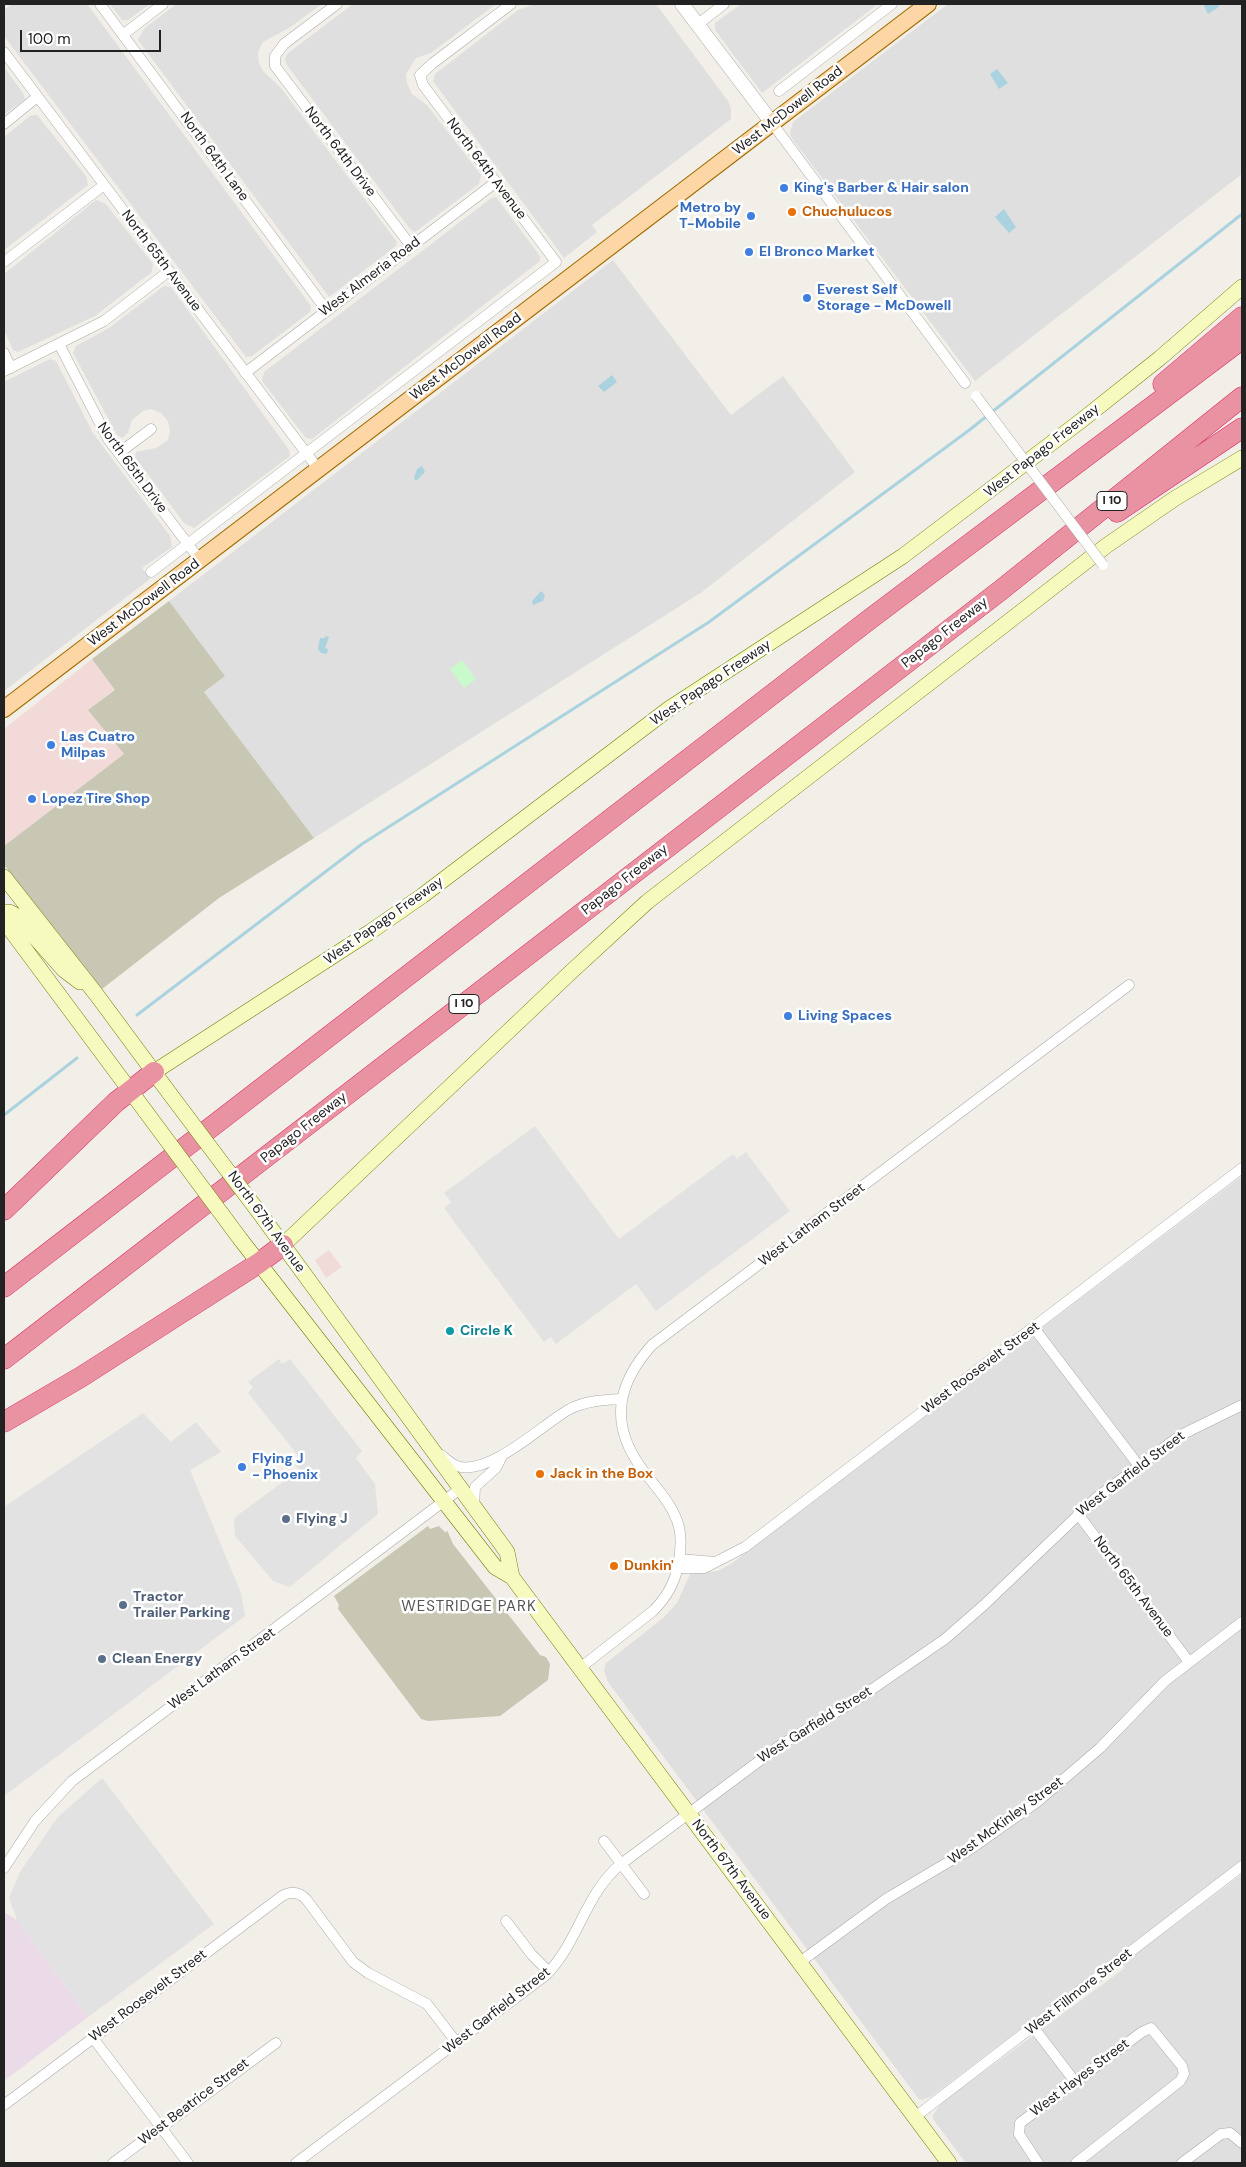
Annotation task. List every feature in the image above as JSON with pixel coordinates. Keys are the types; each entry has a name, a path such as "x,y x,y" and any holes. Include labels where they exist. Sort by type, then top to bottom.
{"highway":[{"path":"1127,426 1167,379 1242,317"},
{"path":"4,1287 854,631 1242,339"},
{"name":"Papago Freeway","path":"4,1359 1001,590 1242,397"},
{"path":"1001,590 1242,428"},
{"path":"4,1210 130,1091 161,1068"},
{"path":"4,1422 81,1377 259,1263 283,1245"}],"main road":[{"name":"West McDowell Road","path":"4,709 928,4"},
{"name":"West Papago Freeway","path":"161,1068 422,896 670,708 903,556 1090,414 1160,358 1242,288"},
{"path":"283,1245 647,902 1106,546 1174,499 1242,458"},
{"name":"North 67th Avenue","path":"4,877 131,1040 161,1068 170,1094 264,1219 507,1552 512,1576 949,2163"},
{"path":"4,912 10,912 15,915 64,970 96,994"},
{"name":"North 67th Avenue","path":"4,921 241,1240 495,1567 512,1576"}],"street":[{"name":"North 64th Lane","path":"100,4 327,311"},
{"path":"124,34 163,4"},
{"name":"North 64th Drive","path":"336,4 284,44 275,56 275,66 411,246"},
{"name":"North 64th Avenue","path":"511,4 420,75 423,85 556,262"},
{"path":"682,4 965,383"},
{"path":"697,24 724,4"},
{"name":"West McDowell Road","path":"779,90 892,4"},
{"name":"North 65th Avenue","path":"4,52 318,470"},
{"path":"4,124 37,97"},
{"name":"West Almeria Road","path":"245,373 496,182"},
{"path":"4,262 104,185"},
{"name":"West McDowell Road","path":"151,572 556,262"},
{"path":"4,353 7,369 59,344 104,321 169,271"},
{"name":"North 65th Drive","path":"59,344 100,426 200,560"},
{"path":"976,396 1103,565"},
{"path":"119,453 151,429"},
{"name":"West Latham Street","path":"621,1399 639,1360 652,1345 1129,985"},
{"name":"West Roosevelt Street","path":"678,1564 704,1568 745,1547 1242,1168"},
{"path":"1034,1328 1139,1466"},
{"path":"423,1437 455,1466 473,1466 502,1456 568,1410 594,1401 621,1399 622,1428 630,1451 676,1517 681,1540 678,1564 666,1595 654,1611 580,1668"},
{"name":"West Garfield Street","path":"296,2163 549,1972 562,1956 604,1882 622,1864 782,1744 852,1703 939,1644 984,1605 1078,1514 1139,1466 1181,1435 1242,1405"},
{"path":"474,1507 475,1487 496,1468 502,1456"},
{"name":"West Latham Street","path":"4,1868 35,1821 72,1781 460,1489"},
{"name":"North 65th Avenue","path":"1078,1514 1188,1662"},
{"name":"West McKinley Street","path":"800,1962 886,1899 972,1848 1057,1787 1100,1748 1144,1701 1188,1662 1242,1622"},
{"path":"604,1841 644,1894"},
{"name":"West Fillmore Street","path":"915,2117 1034,2028 1242,1866"},
{"name":"West Roosevelt Street","path":"4,2105 282,1896 295,1893 306,1899 358,1966 426,2004 457,2043"},
{"path":"506,1921 532,1955 549,1972"},
{"path":"1034,2028 1076,2082"},
{"name":"West Hayes Street","path":"1038,2163 1018,2134 1020,2123 1142,2032 1151,2028 1182,2066 1184,2074 1180,2082 1076,2163"},
{"path":"94,2038 188,2163"},
{"name":"West Beatrice Street","path":"113,2163 276,2043"},
{"path":"1182,2163 1221,2134 1230,2133 1242,2143"}],"shaded area":[{"path":"12,4 87,4 311,306 310,312 252,356 246,357 4,36 4,10"},
{"path":"110,4 150,4 128,20 122,20"},
{"path":"176,4 322,4 289,28 263,42 258,52 259,63 263,71 281,88 397,242 396,246 329,297 138,40 144,29"},
{"path":"353,4 496,4 431,53 416,58 406,74 407,83 412,94 427,105 481,175 479,184 415,232 410,229 286,64 287,54"},
{"path":"534,4 656,4 728,101 731,109 731,119 592,225 597,232 564,258 433,81 435,74 518,10"},
{"path":"741,4 878,4 762,93 715,30 715,23"},
{"path":"948,4 1242,4 1242,174 975,381 791,137 790,132 793,122"},
{"path":"4,67 23,93 25,99 4,115"},
{"path":"37,115 86,176 88,185 4,250 4,137 30,116"},
{"path":"496,197 540,256 540,261 312,439 306,438 262,381 264,372 490,199"},
{"path":"96,200 106,204 153,264 152,272 95,316 18,352 13,350 4,330 4,274"},
{"path":"613,260 731,415 783,376 855,472 702,592 314,838 204,692 225,676 169,601"},
{"path":"164,286 171,287 289,450 290,456 194,528 184,523 135,457 136,452 156,448 168,440 170,431 168,421 161,413 151,409 143,411 132,420 128,433 122,438 117,435 73,353 76,346 109,328"},
{"path":"50,359 56,361 93,433 170,536 172,547 142,568 150,579 4,691 4,382"},
{"path":"169,601 225,676 204,692 314,838 219,898 102,989 4,865 4,846 124,754 88,710 115,690 92,659"},
{"path":"92,659 115,690 89,710 124,754 4,846 4,729"},
{"path":"535,1126 619,1239 733,1154 737,1159 746,1152 790,1211 656,1311 636,1284 556,1344 551,1337 544,1342 444,1208 451,1202 444,1193"},
{"path":"1242,1176 1242,1861 932,2096 922,2100 918,2098 608,1682 604,1670 606,1663 663,1618 677,1603 690,1574 718,1571 731,1564"},
{"path":"329,1250 342,1267 326,1278 315,1260"},
{"path":"279,1359 282,1364 290,1359 362,1451 356,1458 375,1484 378,1514 290,1587 273,1581 235,1536 234,1518 299,1470 294,1463 300,1458 248,1393 253,1387 248,1382"},
{"name":"Tractor Trailer Parking","path":"143,1413 171,1442 196,1422 221,1452 190,1470 241,1593 245,1616 4,1796 4,1507"},
{"path":"428,1526 430,1529 439,1526 446,1533 447,1530 453,1544 540,1655 546,1657 550,1664 548,1680 500,1716 428,1721 421,1719 338,1609 339,1605 334,1596"},
{"path":"102,1778 214,1924 88,2017 17,1920 9,1898 20,1872 57,1818"},
{"path":"1242,1874 1242,2163 966,2163 933,2119 933,2115 941,2103 1125,1968 1122,1964"},
{"path":"4,1912 17,1920 88,2017 4,2081"}],"green space":[{"path":"462,660 476,679 464,688 450,669"}],"water":[{"path":"1203,4 1219,4 1219,7 1208,14"},
{"path":"997,69 1008,83 999,89 990,74"},
{"path":"1004,209 1016,227 1009,233 995,217"},
{"path":"612,375 617,382 604,392 598,386"},
{"path":"422,466 425,472 416,481 414,478 417,469"},
{"path":"541,591 545,595 543,601 533,605 532,601"},
{"path":"325,636 329,637 325,648 328,649 327,654 321,653 318,649 320,638 325,638"}],"waterway":[{"path":"137,1015 362,844 709,622 968,431 1242,214"},
{"path":"4,1115 77,1058"}],"place":[{"name":"King's Barber & Hair salon","path":"784,188"},
{"name":"Chuchulucos","path":"792,212"},
{"name":"Metro by T-Mobile","path":"751,216"},
{"name":"El Bronco Market","path":"749,252"},
{"name":"Everest Self Storage - McDowell","path":"807,298"},
{"name":"Las Cuatro Milpas","path":"51,745"},
{"name":"Lopez Tire Shop","path":"32,799"},
{"name":"Living Spaces","path":"788,1016"},
{"name":"Circle K","path":"450,1331"},
{"name":"Flying J - Phoenix","path":"242,1467"},
{"name":"Jack in the Box","path":"540,1474"},
{"name":"Flying J","path":"286,1519"},
{"name":"Dunkin'","path":"614,1566"},
{"name":"Tractor Trailer Parking","path":"123,1605"},
{"name":"Clean Energy","path":"102,1659"}],"district":[{"name":"WESTRIDGE PARK","path":"469,1607"}]}
